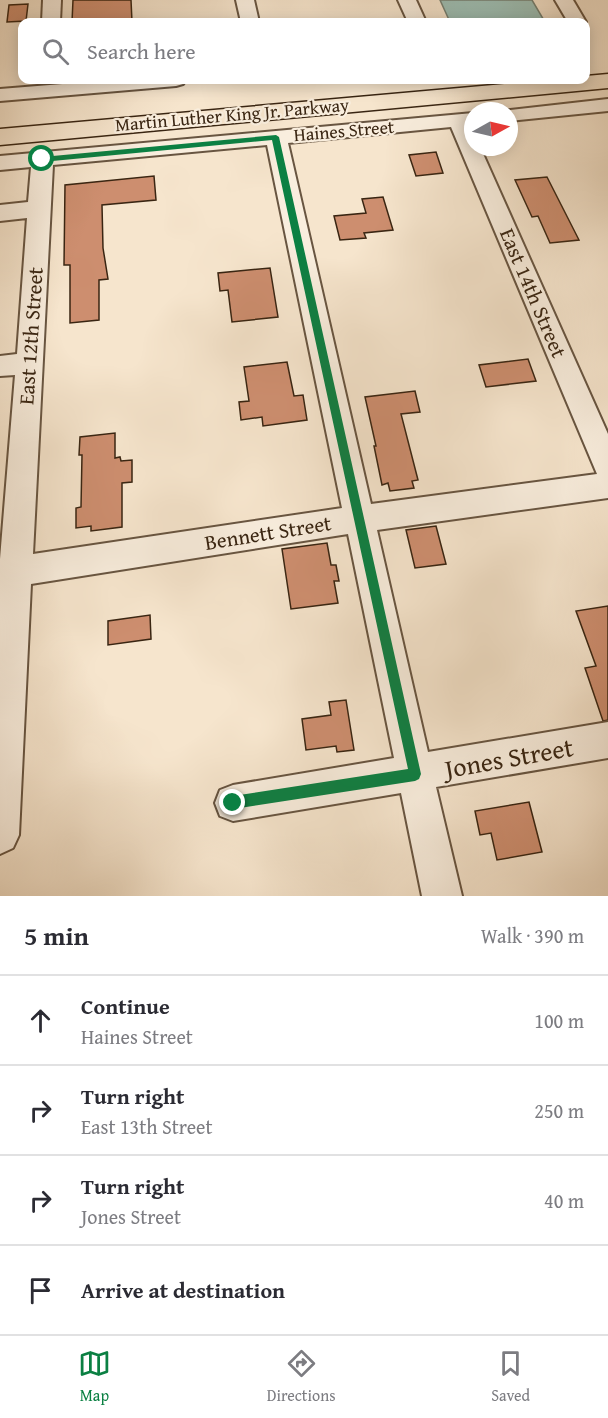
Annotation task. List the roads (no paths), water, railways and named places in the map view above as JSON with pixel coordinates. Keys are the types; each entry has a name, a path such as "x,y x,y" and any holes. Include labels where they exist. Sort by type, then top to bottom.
{"highway":[{"path":"590,67 608,65"},
{"name":"Martin Luther King Jr. Parkway","path":"590,83 608,81"},
{"name":"Martin Luther King Jr. Parkway","path":"0,120 400,84"},
{"name":"Martin Luther King Jr. Parkway","path":"0,137 575,84"}],"street":[{"path":"51,18 52,0"},
{"path":"245,0 249,18"},
{"path":"407,0 415,18"},
{"path":"564,0 575,18"},
{"path":"0,95 49,85 74,84"},
{"path":"518,114 608,105"},
{"name":"Haines Street","path":"0,164 464,120"},
{"path":"276,137 442,896"},
{"name":"East 14th Street","path":"481,156 608,467"},
{"name":"East 12th Street","path":"0,835 8,573 29,363 42,159"},
{"path":"0,213 39,208"},
{"path":"0,366 29,363"},
{"name":"Bennett Street","path":"8,573 358,519 608,485"},
{"name":"Jones Street","path":"233,803 608,741"}],"water":[{"path":"440,0 532,0 543,18 448,18"}]}
